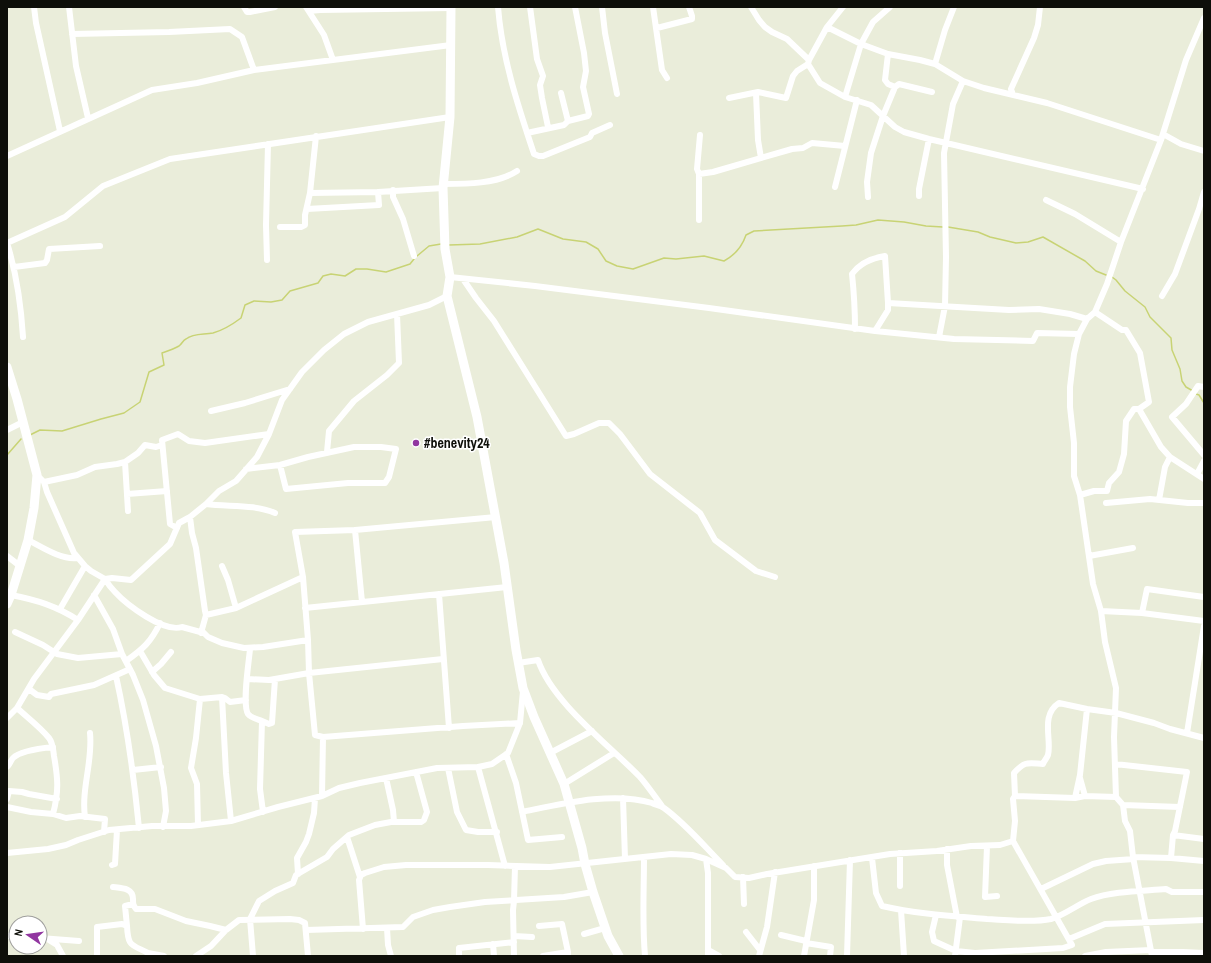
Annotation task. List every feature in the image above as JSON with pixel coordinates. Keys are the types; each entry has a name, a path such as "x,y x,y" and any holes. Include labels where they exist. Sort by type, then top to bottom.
{"street":[{"path":"34,7 36,23 60,131"},
{"path":"69,7 76,66 88,118"},
{"path":"244,7 246,12 276,7"},
{"path":"498,7 502,41 515,95 534,154 543,156 590,137 592,133 610,125"},
{"path":"530,7 537,59 542,76 540,85 548,127"},
{"path":"527,133 548,127 564,125 568,121 588,116 589,114 583,87 586,71 576,7"},
{"path":"602,7 604,33 617,94"},
{"path":"653,7 662,70 667,78"},
{"path":"657,28 692,19 689,7"},
{"path":"751,7 759,20 765,26 772,32 787,39 809,62 820,83 845,97 871,105 895,127 904,132 1142,189"},
{"path":"729,98 758,92 786,98 793,76 809,62 827,27 842,7"},
{"path":"845,97 861,44 873,22 890,7"},
{"path":"935,64 945,30 954,7"},
{"path":"1012,92 1034,38 1038,25 1040,7"},
{"path":"308,9 451,8 450,117 443,186 445,249 450,277 447,296 472,392 496,517 518,663 524,688 564,784 582,848 584,864 605,928 619,956"},
{"path":"308,9 324,35 333,60"},
{"path":"1152,953 1130,831 1125,821 1123,805 1116,797 1114,737 1116,688 1105,642 1101,611 1093,584 1080,495 1074,476 1074,443 1070,407 1071,379 1074,354 1079,334 1087,319 1095,312 1107,284 1121,242 1162,137 1186,60 1204,18"},
{"path":"827,27 861,44 888,54 935,64 963,81 1000,91 1012,92 1204,151"},
{"path":"72,34 230,29 242,37 254,70"},
{"path":"7,156 152,90 197,83 254,70 451,45"},
{"path":"888,54 885,80 888,84 895,87"},
{"path":"938,337 945,306 945,142 953,104 963,81"},
{"path":"868,198 867,182 871,153 883,116 895,87 900,84 932,92"},
{"path":"561,93 568,121"},
{"path":"756,93 758,140 761,158"},
{"path":"835,187 857,100"},
{"path":"23,337 21,305 14,267 7,243 65,217 104,186 149,166 170,159 450,117"},
{"path":"699,220 699,174 697,168 700,135"},
{"path":"280,226 304,226 310,193 316,136"},
{"path":"919,196 919,189 929,139"},
{"path":"699,174 713,172 792,149 803,148 812,143 845,146"},
{"path":"267,260 266,225 268,144"},
{"path":"310,193 378,192 478,183 512,175 517,171"},
{"path":"393,190 393,197 403,219 414,256"},
{"path":"307,209 379,205 378,192"},
{"path":"1162,296 1175,274 1202,210 1204,192"},
{"path":"1046,200 1075,214 1121,242"},
{"path":"14,267 45,263 49,249 100,246"},
{"path":"855,329 852,274 870,259 885,256 888,310 875,331"},
{"path":"450,277 701,307 855,329 954,339 1033,341 1037,332 1079,334"},
{"path":"463,279 494,321 566,436 599,423 609,423 620,434 650,474 700,513 715,540 756,571 775,577"},
{"path":"7,718 17,708 53,652 78,620 105,579 112,578 131,580 170,544 179,523 190,517 219,491 236,481 257,457 269,434 282,400 302,372 324,350 344,334 368,322 429,305 447,296"},
{"path":"888,303 1009,310 1039,309 1070,314 1087,319"},
{"path":"1080,495 1094,491 1107,491 1109,483 1119,472 1124,454 1126,421 1134,409 1139,409 1149,402 1140,353 1126,330 1122,330 1095,312"},
{"path":"327,452 329,431 354,401 387,375 399,363 397,314"},
{"path":"7,367 11,390 23,422 37,475 34,508 28,540 11,596 7,604"},
{"path":"1204,388 1198,386 1186,404 1172,417 1204,455"},
{"path":"211,411 245,403 290,389"},
{"path":"1139,409 1161,447 1170,457 1204,479"},
{"path":"7,430 23,422"},
{"path":"177,528 170,524 162,440 178,434 189,441 205,443 269,434"},
{"path":"44,482 77,475 95,467 125,462 146,446 156,447 162,445"},
{"path":"246,469 280,465 327,452 354,447 396,448 389,477 385,483 348,483 286,489 280,465"},
{"path":"1160,500 1165,467 1170,457"},
{"path":"1197,474 1204,461"},
{"path":"125,462 128,511"},
{"path":"37,475 44,482 70,546 77,558 91,572 105,579 114,591 140,613 171,627 179,629 182,627 201,632 222,643 250,649 308,640"},
{"path":"127,494 167,491"},
{"path":"1106,503 1150,499 1188,504 1204,503"},
{"path":"206,504 252,507 266,509 275,513"},
{"path":"190,517 206,615 201,632"},
{"path":"496,517 355,530 295,532 303,577 309,673 315,735 323,737 520,723"},
{"path":"355,530 362,602"},
{"path":"28,540 64,556 77,558"},
{"path":"1089,556 1133,548"},
{"path":"7,556 20,566"},
{"path":"60,609 85,566"},
{"path":"222,566 228,580 236,608"},
{"path":"206,615 236,608 303,577"},
{"path":"305,608 507,587"},
{"path":"1142,613 1147,589 1204,597"},
{"path":"439,594 449,728"},
{"path":"94,595 113,629 122,654 143,700 161,767 166,800 166,811 163,827"},
{"path":"11,596 41,602 60,609 78,620"},
{"path":"1101,611 1142,613 1204,621"},
{"path":"126,661 140,651 153,638 160,623"},
{"path":"1187,733 1204,626"},
{"path":"15,632 43,645 57,654 78,658 122,654"},
{"path":"250,649 247,679 247,712 251,716 269,724 272,723 275,679"},
{"path":"140,651 152,672 165,688 200,699 222,697 230,702 246,700"},
{"path":"152,672 162,664 171,652"},
{"path":"247,679 275,679 309,673 443,659"},
{"path":"518,663 538,660 544,674 557,694 592,731 641,778 662,806 691,831 735,877 749,878 775,872 850,860 900,853 1000,845 1013,841"},
{"path":"29,689 37,695 49,697 51,694 94,685 130,669"},
{"path":"116,676 132,770 138,828"},
{"path":"7,853 48,849 66,845 104,832 117,830 152,826 163,827 198,825 231,821 322,796 339,788 437,768 478,767 492,764 506,754 520,723 524,688"},
{"path":"222,697 226,773 231,821"},
{"path":"198,825 197,784 191,768 200,699"},
{"path":"936,915 932,932 934,941 955,954 1031,953 1072,945 1013,841 1015,821 1013,799 1015,796 1014,773 1021,765 1042,764 1048,756 1048,724 1055,706 1059,703 1116,713 1154,722 1170,729 1204,738"},
{"path":"17,708 50,739 53,747 58,778 57,799 53,814"},
{"path":"1075,798 1080,775 1087,709"},
{"path":"262,721 260,789 263,812"},
{"path":"550,753 592,731"},
{"path":"86,817 84,805 88,764 92,746 90,733"},
{"path":"322,796 323,737"},
{"path":"7,767 17,755 41,748 53,747"},
{"path":"564,784 614,753"},
{"path":"506,754 516,782 528,840 562,837"},
{"path":"1115,764 1187,772 1173,835 1171,858"},
{"path":"132,770 161,767"},
{"path":"478,767 497,832 505,866"},
{"path":"448,768 457,812 466,830 478,832 497,832"},
{"path":"253,956 250,919 258,902 275,891 293,884 296,875 327,858 333,849 347,837 375,825 394,822 421,822 426,817 427,812 416,772"},
{"path":"1080,775 1085,796"},
{"path":"386,778 394,822"},
{"path":"7,799 9,791 12,790 57,799"},
{"path":"1015,796 1075,798 1085,796 1116,797"},
{"path":"298,874 297,858 309,834 314,813 315,798"},
{"path":"522,812 570,802 623,798 639,799 662,806"},
{"path":"623,798 625,859"},
{"path":"1123,805 1180,807"},
{"path":"7,807 31,812 53,814 66,818 105,818 104,832"},
{"path":"112,865 115,864 117,830"},
{"path":"1173,835 1204,839"},
{"path":"347,837 360,877 363,929"},
{"path":"987,846 985,897 997,896"},
{"path":"947,849 947,865 959,917 955,954"},
{"path":"900,853 900,886"},
{"path":"360,877 365,873 384,868 406,865 429,864 550,867 671,854 692,855 706,858 726,868"},
{"path":"644,857 642,923 645,956"},
{"path":"706,858 708,873 708,953 719,956"},
{"path":"872,858 876,893 882,906 936,915 1015,921 1039,920 1056,917 1091,899 1104,895 1166,889 1172,892 1204,892"},
{"path":"1041,889 1093,864 1106,861 1134,858 1171,858 1204,861"},
{"path":"847,956 850,860"},
{"path":"514,866 514,956"},
{"path":"804,956 814,900 814,866"},
{"path":"759,953 767,927 775,872"},
{"path":"743,877 744,904"},
{"path":"113,887 124,888 131,892 133,904 136,909 155,909 186,921 226,930"},
{"path":"306,930 403,927 413,917 433,910 485,902 564,897 593,892"},
{"path":"133,904 125,906 127,939 131,944 148,955 164,956"},
{"path":"901,910 904,956"},
{"path":"199,955 239,920 290,919 305,922 308,956"},
{"path":"1069,939 1105,924 1204,920"},
{"path":"97,956 97,927 122,924 127,926"},
{"path":"539,926 562,924 568,954 543,956"},
{"path":"388,928 388,945 391,956"},
{"path":"584,934 605,928"},
{"path":"746,932 759,953"},
{"path":"781,935 831,947 830,956"},
{"path":"459,956 459,948 532,937"},
{"path":"48,940 79,941"},
{"path":"48,940 57,945 63,956"},
{"path":"493,944 494,956"},
{"path":"1062,948 1064,956"},
{"path":"1085,956 1106,952 1204,953"}],"waterway":[{"path":"449,245 480,244 517,237 538,229 563,239 586,242 598,249 606,261 617,266 633,269 664,258 676,259 704,256 724,261 738,250 746,235 754,231 856,225 878,220 943,227"},
{"path":"948,227 978,232 990,237 1016,243 1028,242 1043,237 1085,261 1096,271 1106,275"},
{"path":"417,256 429,246 441,244"},
{"path":"30,435 40,430 62,431 124,413 140,402 149,372 164,365 162,353 179,346 189,337 213,333 228,327 241,318 245,305 254,301 271,302 282,300 290,291 318,283 323,276 331,274 345,276 356,269 386,272 410,264 414,259"},
{"path":"1112,277 1125,291 1145,307 1150,317 1171,338 1172,350 1180,369 1182,381 1186,387 1193,391"},
{"path":"1196,394 1199,395 1204,403"},
{"path":"7,455 21,439"}],"place":[{"name":"#benevity24","path":"416,443"}]}
